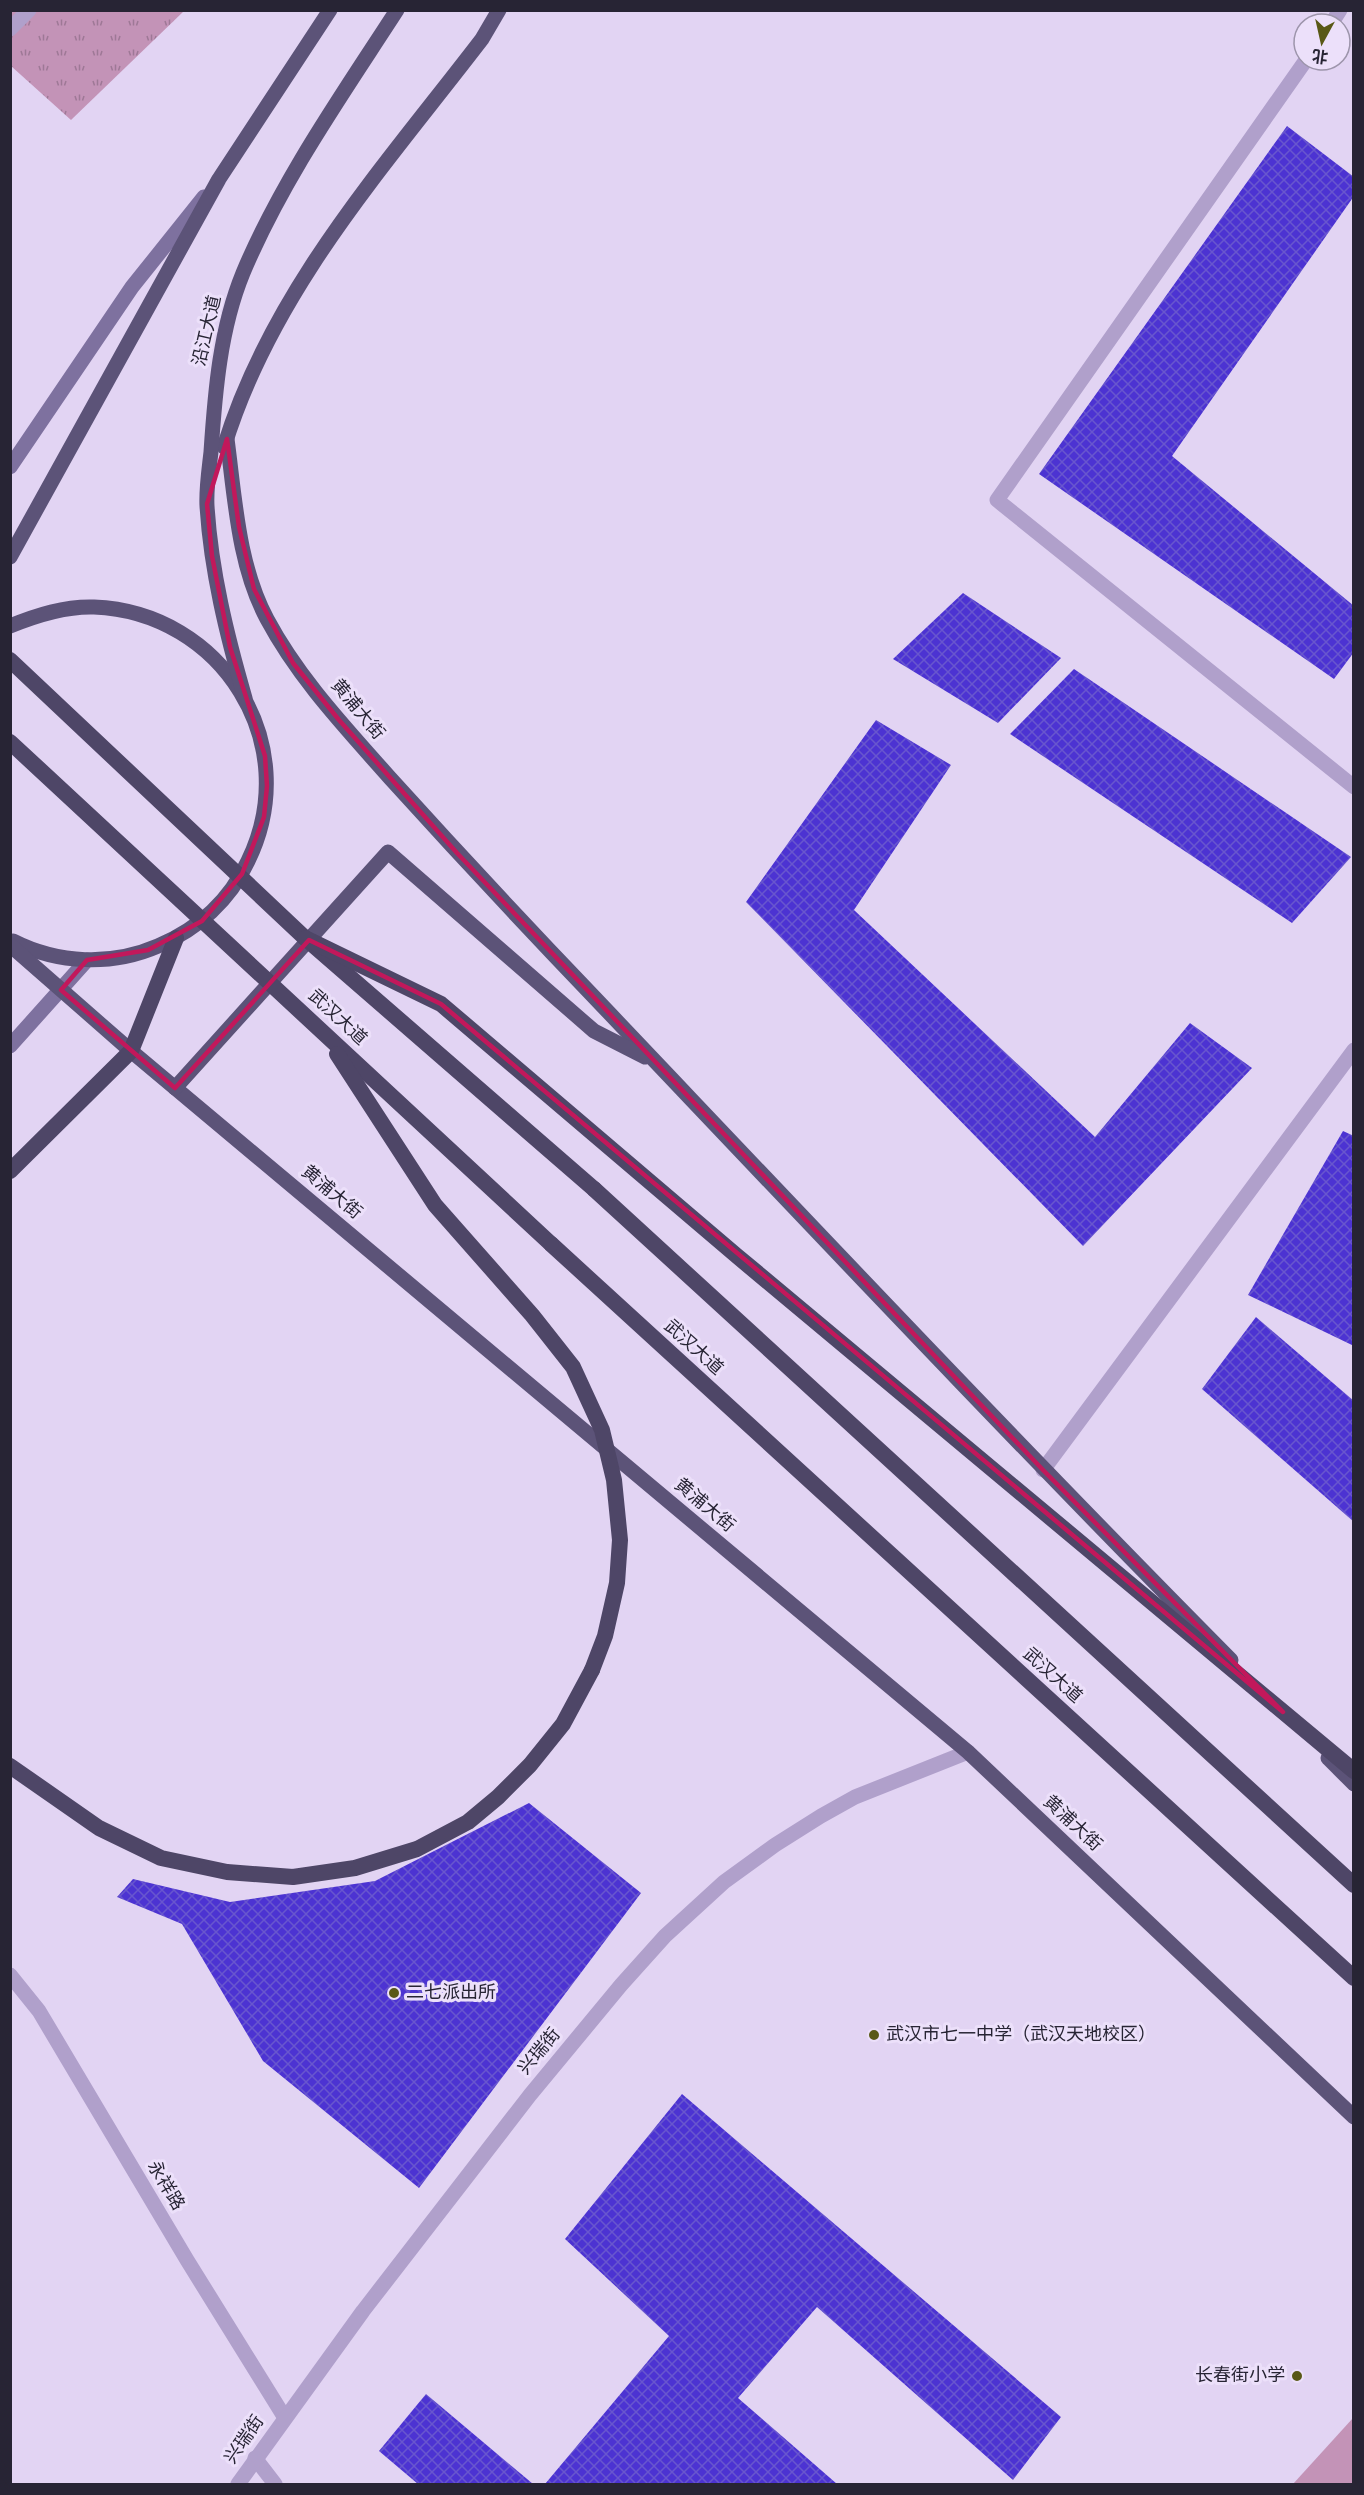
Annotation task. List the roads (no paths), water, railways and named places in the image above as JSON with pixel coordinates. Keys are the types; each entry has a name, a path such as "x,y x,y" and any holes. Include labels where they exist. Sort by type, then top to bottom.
{"highway":[{"path":"10,660 305,939 594,1189 1353,1885"},
{"name":"武汉大道","path":"10,742 577,1268 1353,1978"},
{"path":"10,1171 131,1051 176,938"},
{"path":"305,939 441,1004 737,1256 1353,1771"},
{"path":"10,1766 99,1828 161,1858 226,1872 293,1877 355,1868 417,1849 468,1822 530,1765 563,1724 592,1670 605,1636 617,1583 620,1540 614,1480 602,1430 573,1367 532,1316 435,1205 324,1033"}],"main road":[{"path":"10,557 219,179 330,10"},
{"name":"沿江大道","path":"245,698 230,647 212,556 207,504 215,396 221,354 243,274 271,215 319,132 397,10"},
{"path":"207,504 227,439 263,349 291,295 324,245 482,39 499,10"},
{"path":"10,467 132,287 219,179"},
{"name":"黄浦大街","path":"227,439 238,527 254,589 265,616 292,663 339,720 457,853 1043,1470 1353,1784"},
{"path":"10,626 62,609 92,607 123,610 153,619 181,632 206,650 228,672 245,698 257,726 265,756 267,786 264,817 255,846 242,874 224,899 202,921 176,938 148,950 118,958 87,960 57,957 10,940"},
{"path":"175,1088 388,852 594,1031 656,1063"},
{"name":"黄浦大街","path":"10,945 131,1051 968,1752 1353,2117"},
{"path":"10,1046 87,960"}],"street":[{"path":"10,28 28,10"},
{"path":"1298,72 997,500 1353,787"},
{"path":"1043,1470 1353,1050"},
{"name":"兴瑞街","path":"238,2484 363,2311 530,2095 621,1985 665,1936 724,1882 821,1816 855,1797 968,1752"},
{"name":"永祥路","path":"10,1975 39,2011 181,2250 285,2418"},
{"path":"255,2458 275,2484"}],"place":[{"name":"二七派出所","path":"394,1993"},
{"name":"武汉市七一中学（武汉天地校区）","path":"874,2035"},
{"name":"长春街小学","path":"1297,2376"}]}
